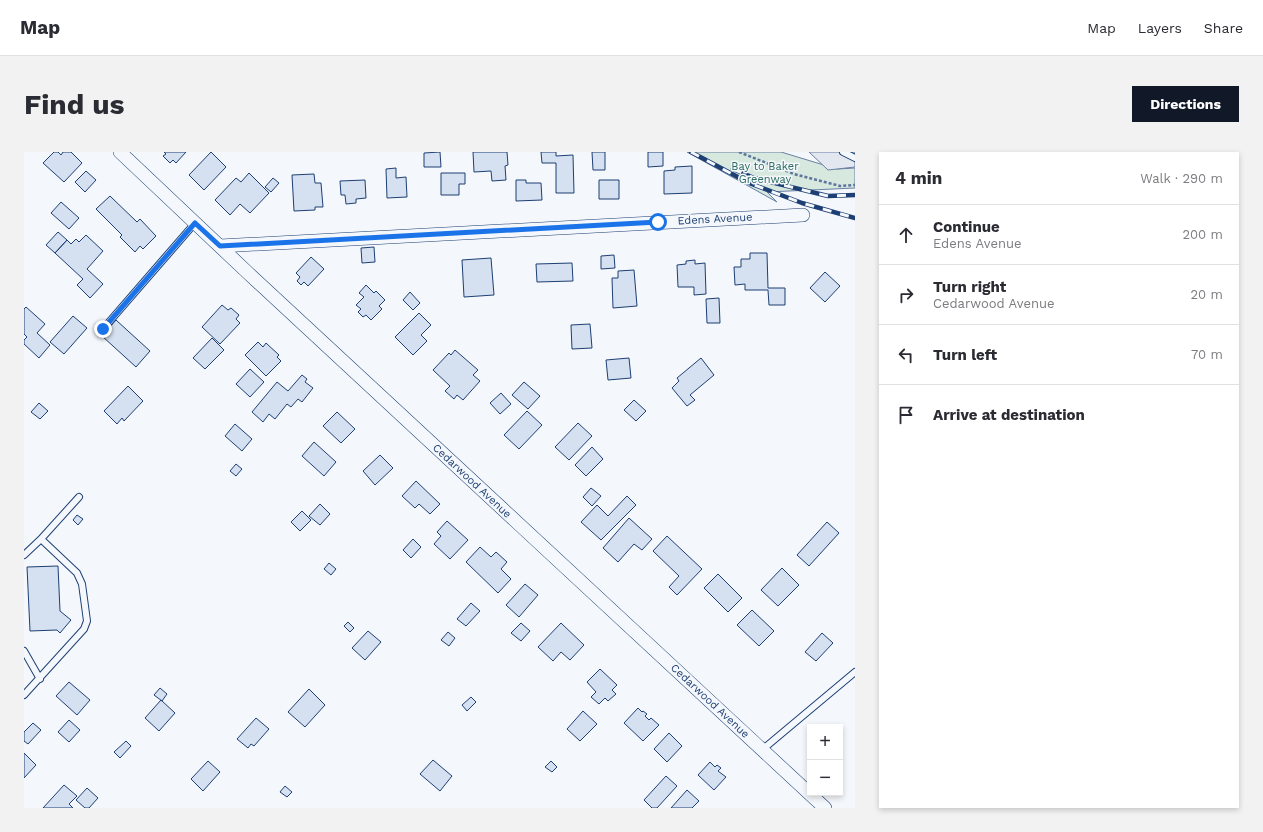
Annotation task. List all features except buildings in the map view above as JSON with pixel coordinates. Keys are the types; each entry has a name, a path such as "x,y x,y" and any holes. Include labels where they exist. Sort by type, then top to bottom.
{"street":[{"name":"Cedarwood Avenue","path":"120,152 825,808"},
{"name":"Edens Avenue","path":"220,246 803,214"}],"lane":[{"path":"843,152 855,158"},
{"path":"103,329 195,223"},
{"path":"24,555 41,539 79,497"},
{"path":"24,695 84,629 87,621 82,584 77,573 41,539"},
{"path":"24,651 40,678"},
{"path":"762,750 855,672"}],"path":[{"path":"739,152 794,174 840,186 855,185"}],"green space":[{"name":"Bay to Baker Greenway","path":"687,152 781,152 837,169 855,168 855,188 767,192 777,202"}],"shaded area":[{"path":"809,152 855,152 855,167 828,170"}],"railway":[{"path":"691,152 749,183 802,203 855,218"},
{"path":"733,169 754,178 828,196 855,195"}],"route":[{"path":"103,329 195,223 220,246 658,222"}]}
